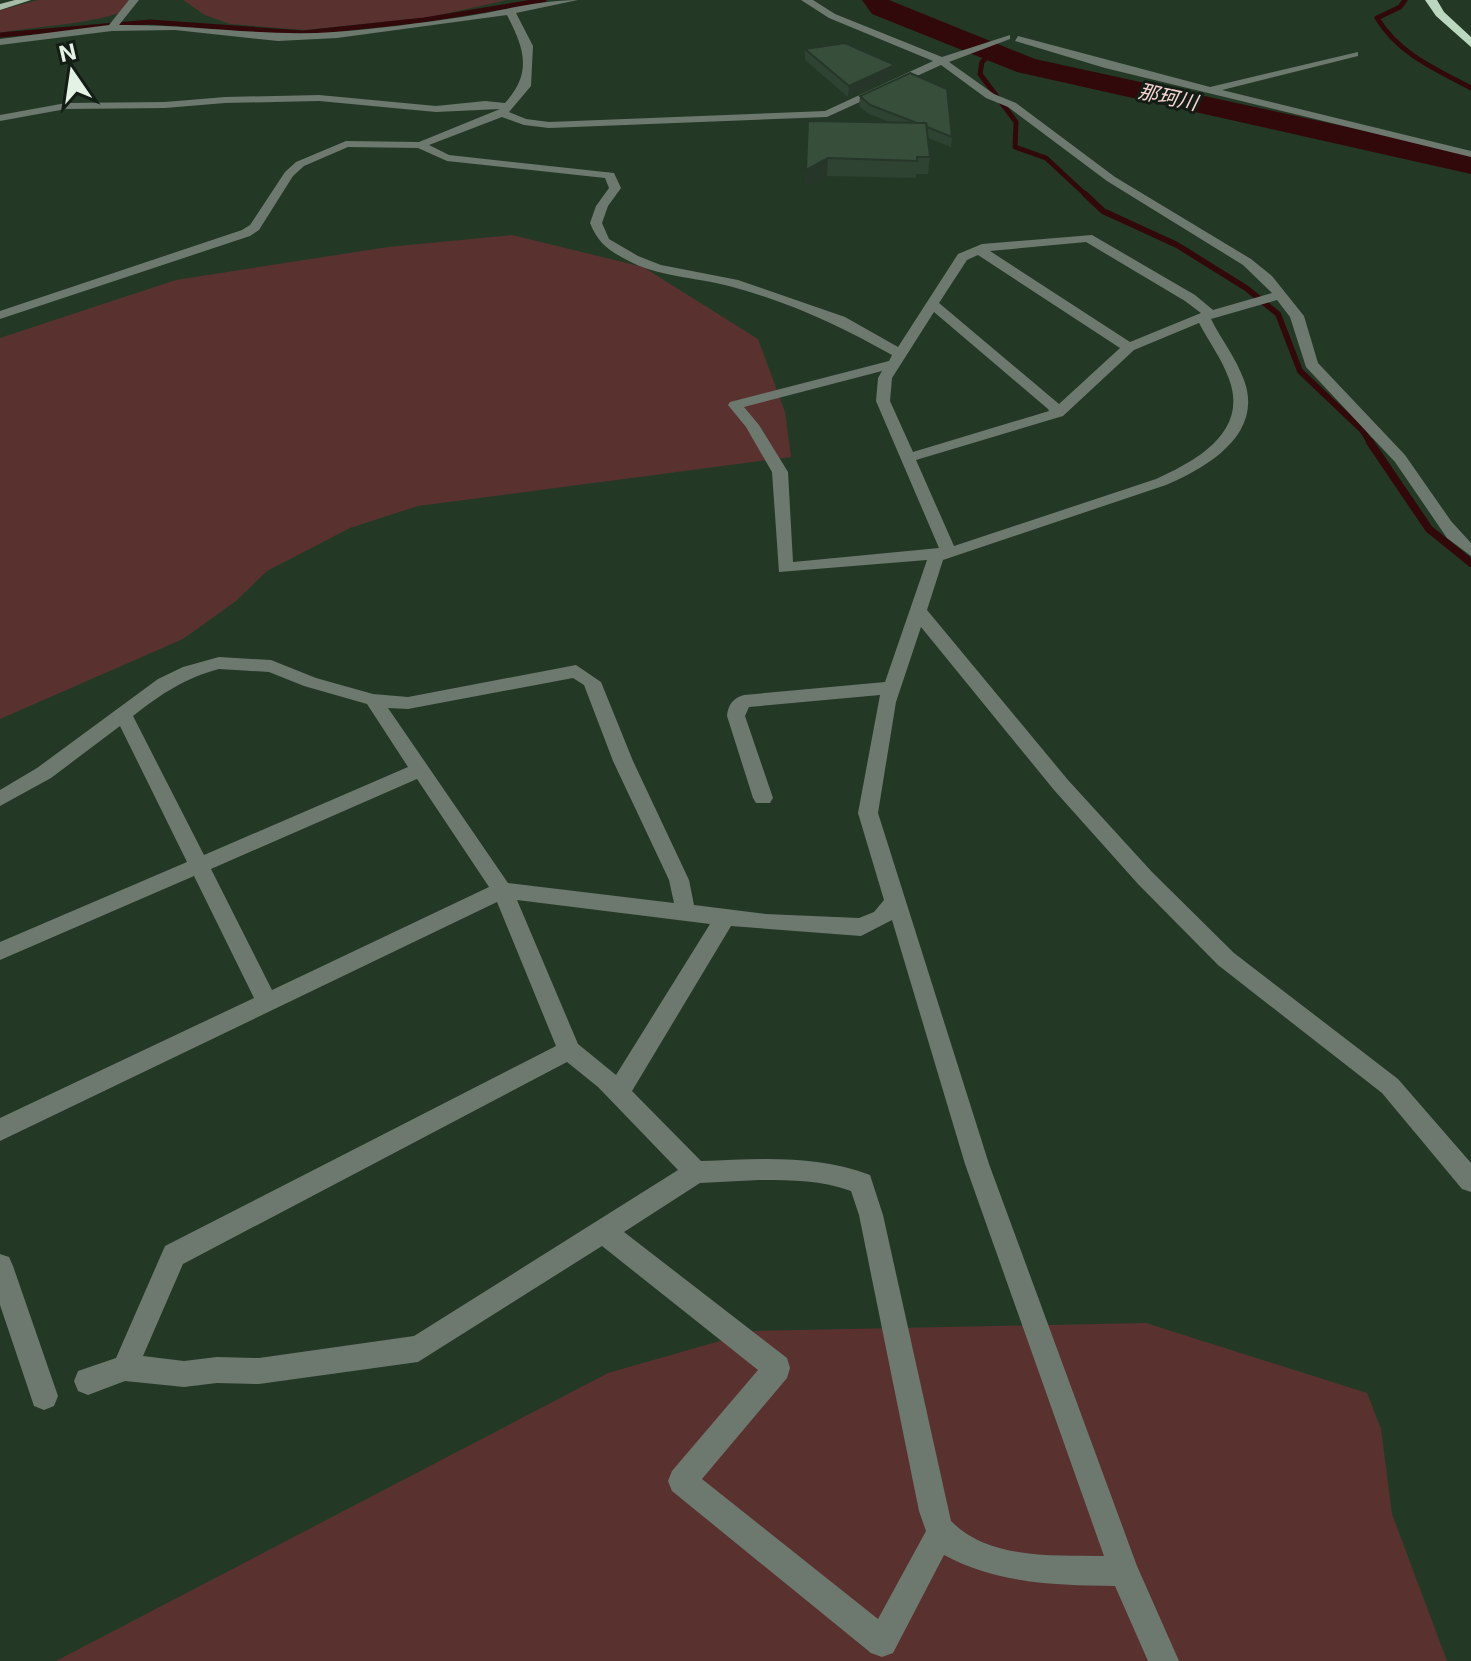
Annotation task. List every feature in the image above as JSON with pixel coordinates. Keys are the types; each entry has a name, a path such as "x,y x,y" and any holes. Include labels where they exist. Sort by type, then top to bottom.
{"highway":[{"path":"1431,0 1440,14 1471,43"}],"main road":[{"path":"0,7 26,0"}],"street":[{"path":"112,28 134,0"},
{"path":"0,42 112,28 175,27 246,36 301,37 511,13 573,0"},
{"path":"806,0 832,16 945,60 990,96 1012,105 1111,179 1238,256 1267,279 1301,325 1305,354 1311,364 1412,473 1446,530 1471,551"},
{"path":"420,145 504,110 526,86 528,46 511,13"},
{"path":"0,118 66,106 319,98 436,109 485,104 504,110 524,122 549,125 827,114 945,60 1009,39 1471,154"},
{"path":"1210,90 1354,54"},
{"path":"0,315 246,233 255,227 289,174 300,164 328,150 365,142 420,145 447,158 610,175 615,180 615,188 602,206 596,223 604,241 615,249 658,268 733,283 840,320 897,359"},
{"path":"897,359 735,405 758,433 780,472 785,568 945,552 1191,470 1207,459 1232,432 1240,412 1240,392 1207,316 1190,298 1088,238 978,249 962,257 885,378 883,401 945,552"},
{"path":"978,249 1129,347"},
{"path":"908,458 1058,413 1129,347 1207,316 1279,295"},
{"path":"932,304 1058,413"},
{"path":"945,552 932,565 892,688 868,813 977,1164 1124,1571 1164,1661"},
{"path":"917,610 1061,785 1145,878 1226,959 1390,1086 1471,1181"},
{"path":"0,799 44,773 164,683 189,671 219,663 271,666 310,682 373,700 408,703 576,671 592,682 623,761 679,880 685,900 682,913"},
{"path":"763,798 736,716 737,708 744,701 892,688"},
{"path":"373,700 502,890 569,1050 618,1093 696,1172"},
{"path":"122,712 267,1002"},
{"path":"0,951 420,770"},
{"path":"0,1130 502,890 725,918 861,927 881,918 889,910 895,902 894,891"},
{"path":"618,1093 725,918"},
{"path":"125,1368 150,1302 174,1255 569,1050"},
{"path":"88,1381 125,1368 184,1374 217,1370 259,1371 418,1349 605,1233 696,1172 787,1169 840,1174 861,1183 871,1215 929,1489 941,1532 970,1555 1038,1569 1124,1571"},
{"path":"605,1233 777,1368 682,1481 882,1642 941,1532"},
{"path":"0,1266 44,1396"}],"shaded area":[{"path":"38,0 138,1 130,8 97,19 0,33 0,10"},
{"path":"183,0 507,0 431,17 305,30 230,24 205,15"},
{"path":"512,235 643,267 758,339 785,412 791,457 418,506 350,528 267,571 236,601 183,639 0,719 0,338 176,280 388,247"},
{"path":"1146,1323 1367,1393 1381,1429 1392,1514 1447,1661 56,1661 608,1373 755,1331"}],"building":[{"path":"845,43 895,65 849,86 805,49"},
{"path":"910,73 947,89 952,137 927,127 926,123 917,123 870,105 860,96"},
{"path":"808,121 926,123 930,157 917,157 917,161 828,158 806,170"}],"waterway":[{"path":"0,35 150,22 303,33 424,20 544,0"},
{"name":"那珂川","path":"875,0 881,8 1027,66 1471,164"},
{"path":"1405,0 1400,7 1377,18 1386,31 1407,51 1471,88"},
{"path":"993,52 982,62 980,74 1016,122 1015,147 1046,158 1087,196"},
{"path":"1085,194 1103,211 1177,245 1246,288 1278,314 1300,371 1362,430 1371,444"},
{"path":"1370,442 1429,529 1471,563"}]}
